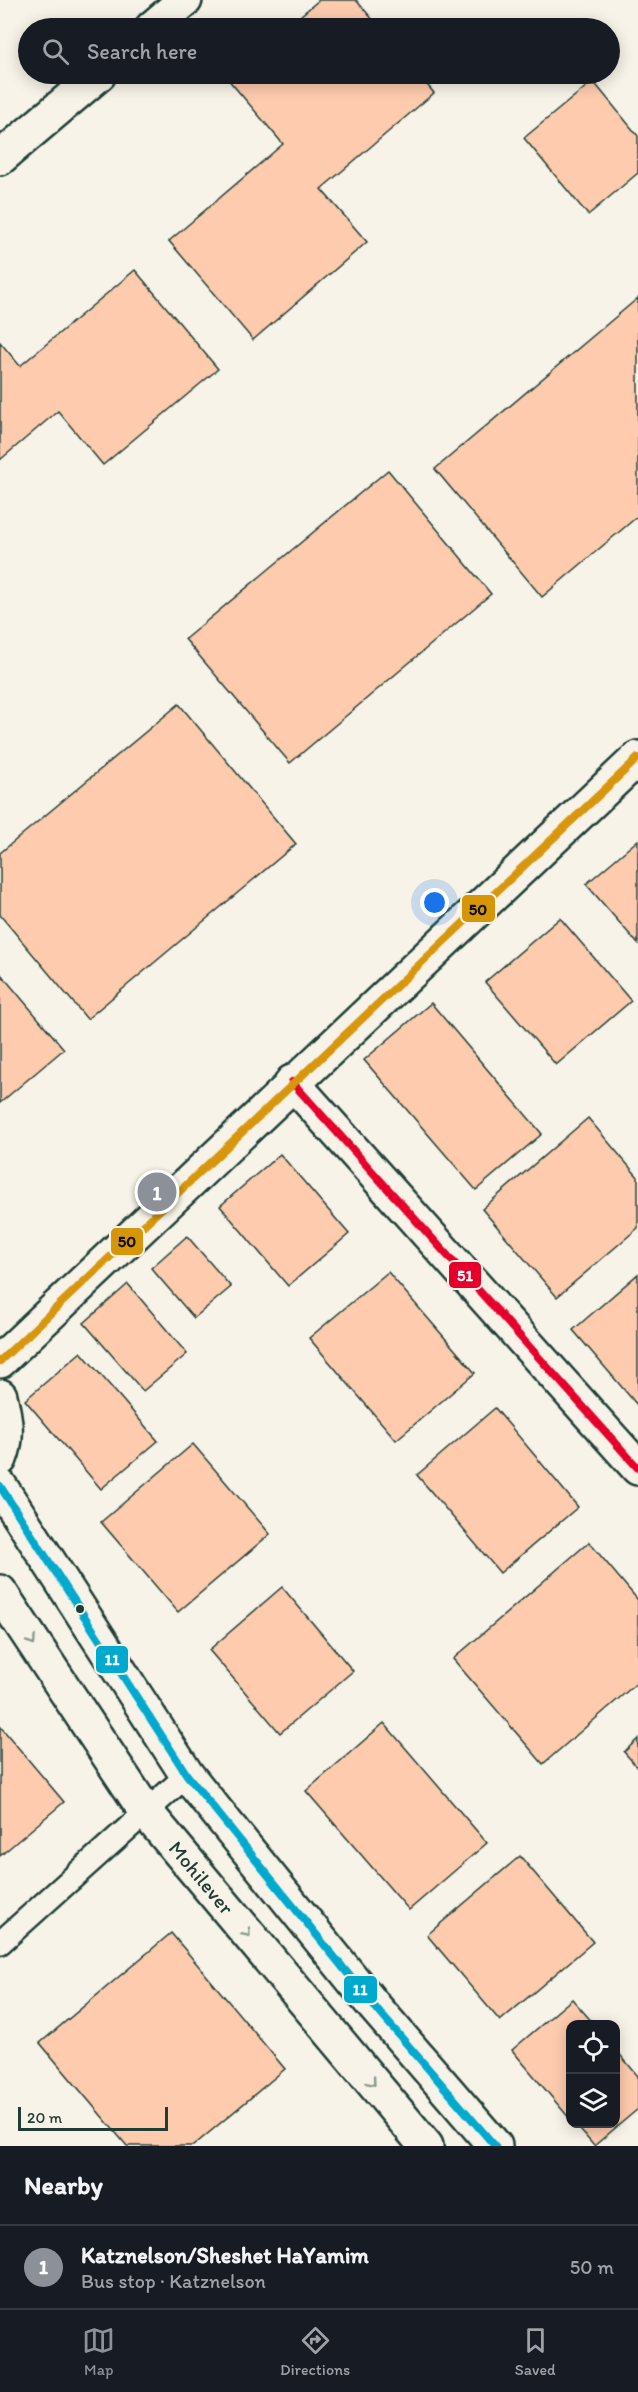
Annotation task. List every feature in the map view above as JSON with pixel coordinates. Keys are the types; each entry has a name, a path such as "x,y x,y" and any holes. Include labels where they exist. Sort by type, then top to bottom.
{"street":[{"path":"164,18 185,0"},
{"path":"0,158 87,84"},
{"path":"0,1360 292,1082 638,758"},
{"path":"292,1082 638,1468"},
{"path":"0,1396 6,1423 4,1450 0,1459"},
{"path":"0,1486 187,1775 374,2006 495,2146"},
{"name":"Mohilever","path":"0,1592 146,1812 426,2146"}],"lane":[{"path":"0,1943 187,1775"}],"building":[{"path":"319,0 356,0 371,18 298,18"},
{"path":"232,84 426,84 434,93 321,189 367,242 253,340 169,241 283,144"},
{"path":"589,84 595,84 638,136 638,173 588,215 524,138"},
{"path":"135,270 218,369 103,465 58,411 0,460 0,342 20,366"},
{"path":"638,298 638,516 542,597 435,469"},
{"path":"388,470 491,594 290,763 185,639"},
{"path":"179,704 296,844 87,1019 0,915 0,853"},
{"path":"638,840 638,944 586,884"},
{"path":"560,918 631,1001 556,1065 485,982"},
{"path":"0,973 64,1049 0,1103"},
{"path":"431,1003 542,1134 476,1190 364,1060"},
{"path":"588,1118 638,1177 638,1228 557,1297 482,1209"},
{"path":"280,1154 349,1234 288,1286 220,1206"},
{"path":"187,1236 231,1287 194,1318 151,1268"},
{"path":"388,1272 475,1373 396,1440 309,1338"},
{"path":"638,1274 638,1406 573,1330"},
{"path":"128,1284 187,1354 143,1391 84,1323"},
{"path":"81,1352 158,1441 101,1489 25,1400"},
{"path":"495,1408 578,1507 500,1573 417,1475"},
{"path":"193,1444 270,1534 178,1612 101,1522"},
{"path":"589,1542 638,1600 638,1682 543,1764 453,1659"},
{"path":"282,1587 353,1671 280,1733 209,1650"},
{"path":"384,1723 487,1843 409,1910 306,1791"},
{"path":"0,1726 64,1802 0,1856"},
{"path":"638,1739 638,1768 624,1752"},
{"path":"520,1856 593,1942 500,2021 427,1935"},
{"path":"171,1933 285,2069 193,2146 127,2146 40,2043"},
{"path":"572,1999 590,2020 566,2020 566,2114 512,2050"},
{"path":"620,2055 638,2076 638,2109 620,2124"},
{"path":"578,2128 615,2128 594,2146"}],"transit line":[{"name":"50","path":"0,1361 638,758"},
{"name":"51","path":"292,1082 638,1468"},
{"name":"11","path":"0,1486 187,1775 374,2006 495,2146"}],"place":[{"name":"Katznelson/Sheshet HaYamim","path":"157,1192"}]}
